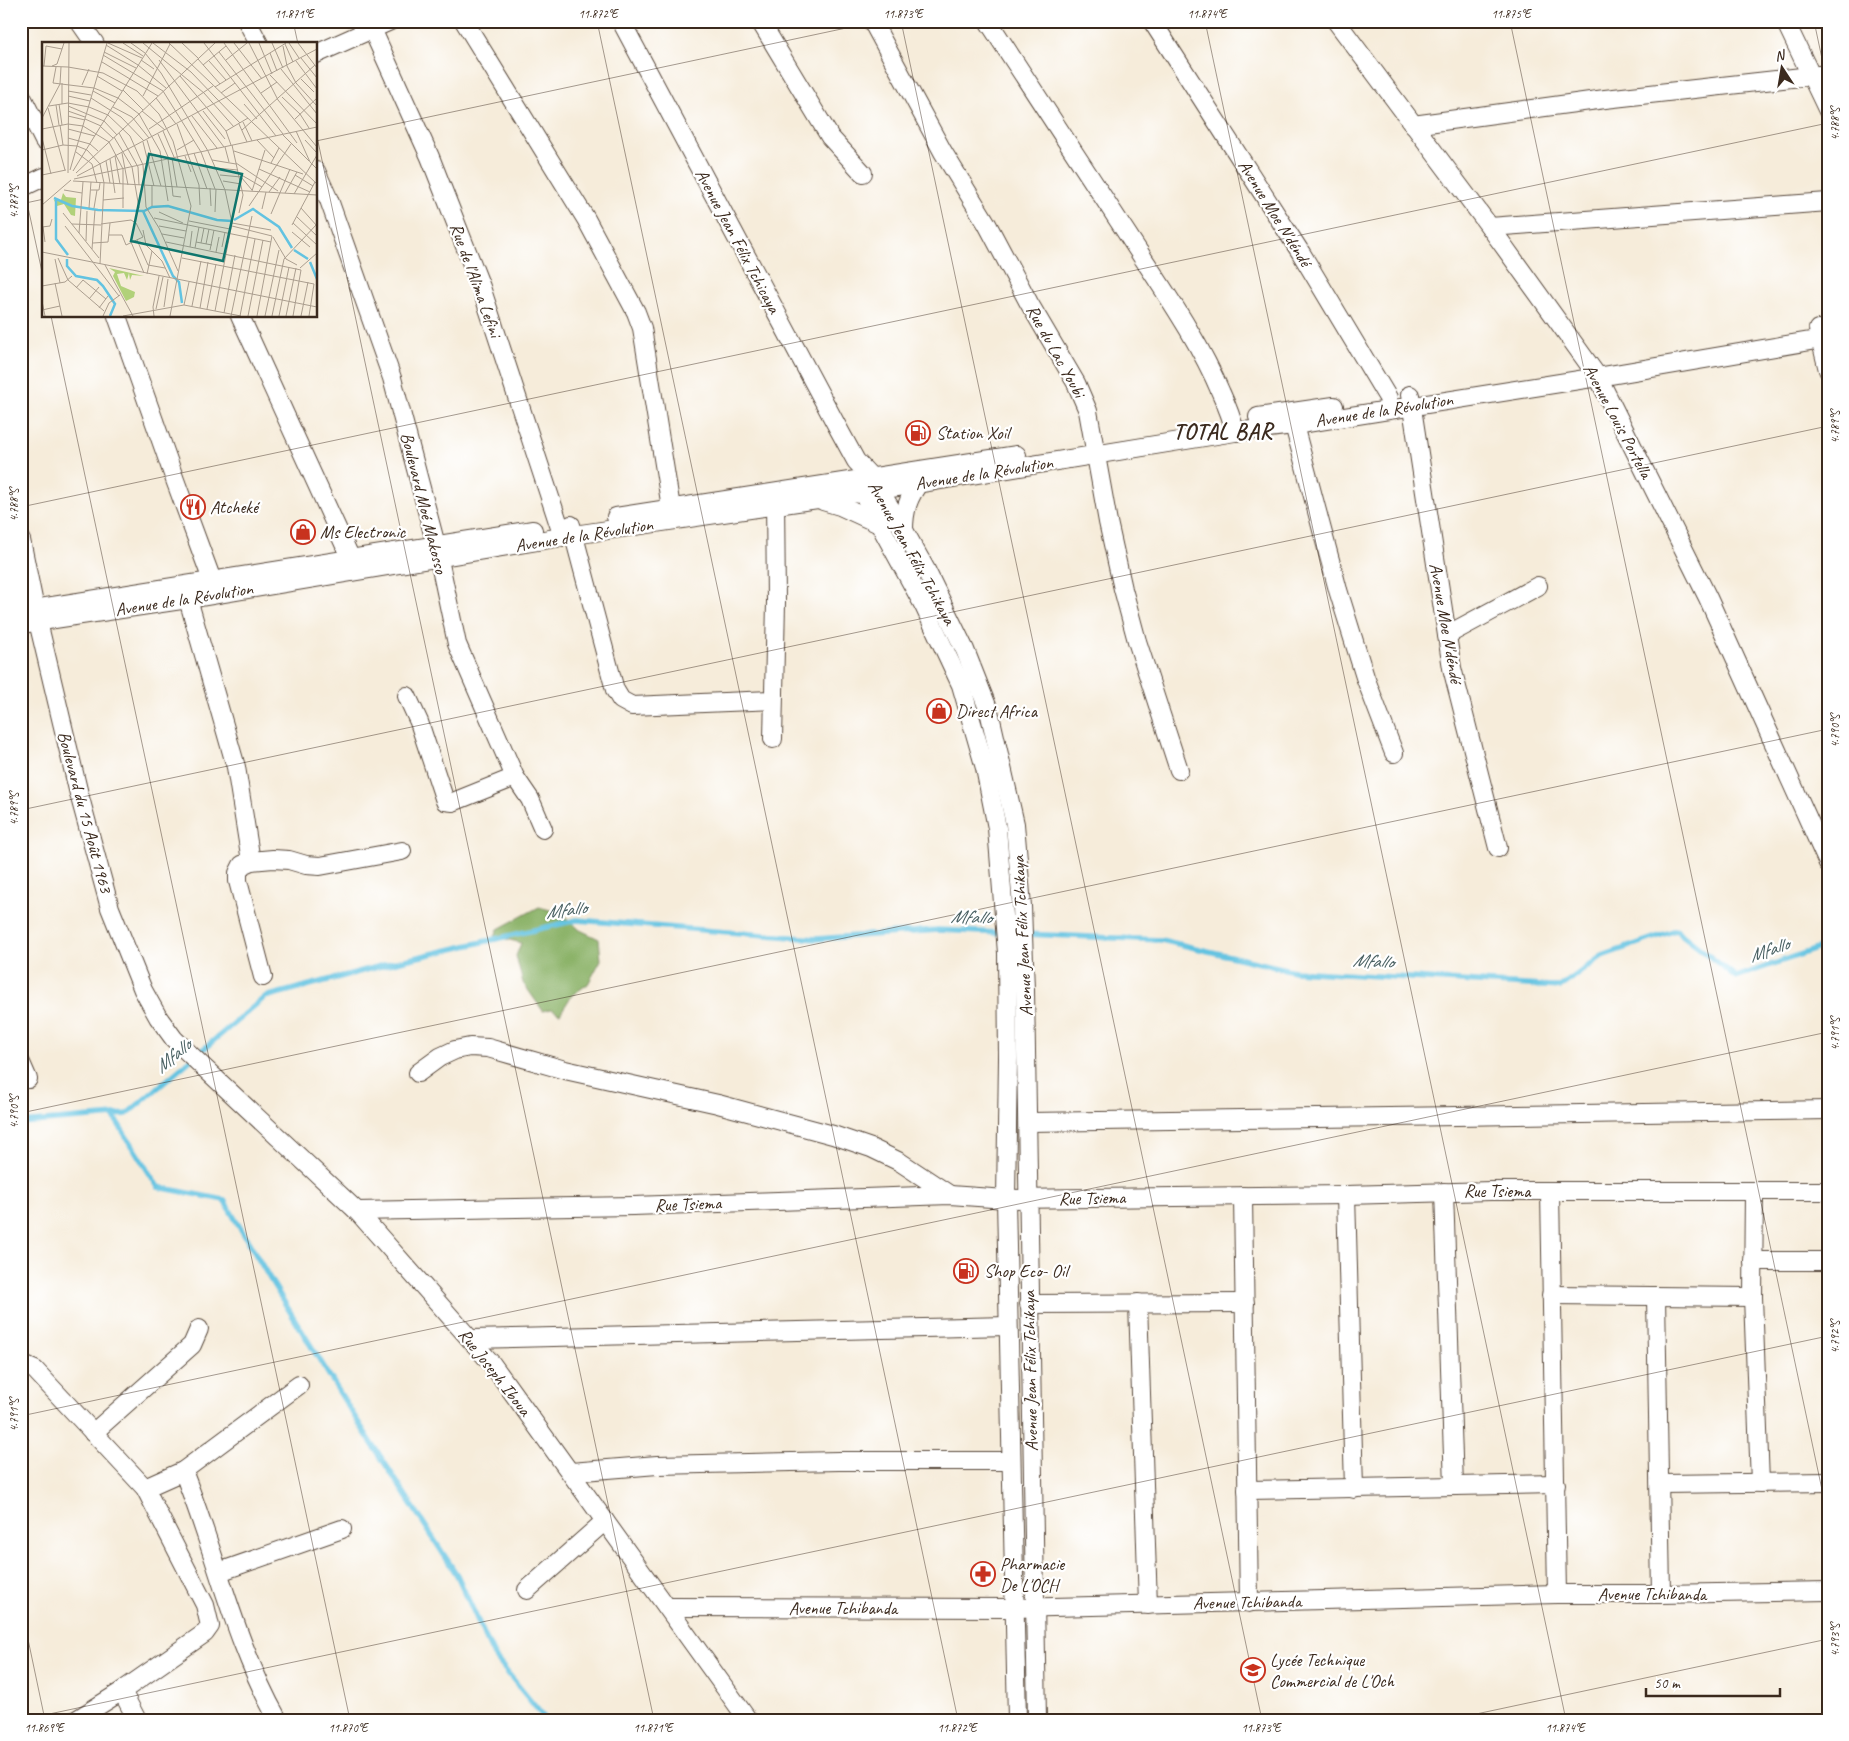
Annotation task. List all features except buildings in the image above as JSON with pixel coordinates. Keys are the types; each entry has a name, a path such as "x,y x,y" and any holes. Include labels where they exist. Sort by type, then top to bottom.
{"street":[{"path":"80,21 94,42"},
{"path":"247,21 258,42"},
{"path":"318,53 390,21"},
{"path":"464,21 586,219 636,312 642,328 672,514"},
{"name":"Avenue Jean Félix Tchicaya","path":"621,21 856,461"},
{"path":"760,21 830,137 862,173"},
{"name":"Rue du Lac Youbi","path":"872,21 943,152 987,224 1076,383 1088,411 1108,522 1123,589 1137,641 1179,770"},
{"path":"988,21 1160,284 1207,362 1234,427"},
{"name":"Avenue Moe N'déndé","path":"1152,21 1301,253 1389,403"},
{"name":"Avenue Louis Portella","path":"1336,21 1490,227 1594,371 1708,598 1828,863"},
{"path":"1785,21 1820,74 1828,111"},
{"name":"Rue de l'Alima Lefini","path":"372,29 430,157 481,287 567,531 615,690 620,700 632,706 774,700"},
{"path":"1413,125 1605,99 1820,74"},
{"path":"21,95 42,137"},
{"name":"Boulevard Moé Makosso","path":"318,175 329,200 392,378 437,552 458,644 515,777 530,799 543,829"},
{"path":"21,188 42,178"},
{"path":"1490,227 1828,202"},
{"path":"119,318 175,480 215,587"},
{"path":"241,318 352,565"},
{"path":"1823,333 1828,370"},
{"name":"Avenue de la Révolution","path":"29,616 1594,371 1823,333"},
{"name":"Avenue Moe N'déndé","path":"1410,400 1452,668 1498,848"},
{"path":"1293,418 1338,590 1365,677 1394,753"},
{"name":"Avenue de la Révolution","path":"774,500 818,499 867,485 920,482 1095,449"},
{"name":"Avenue Jean Félix Tchikaya","path":"856,461 867,485 879,524 924,606 961,685 976,734 997,828 1007,953 1006,1199 1010,1461 1017,1720"},
{"path":"904,530 904,515 908,501 913,490 920,482"},
{"name":"Avenue Jean Félix Tchikaya","path":"867,485 904,530 925,568 965,650 989,711 1015,824 1022,906 1028,1122 1029,1304 1037,1720"},
{"path":"818,499 840,506 879,524"},
{"path":"773,739 776,602 774,500"},
{"name":"Boulevard du 15 Août 1963","path":"21,540 29,616 110,908 143,990 158,1017 174,1039 198,1062"},
{"path":"1447,635 1538,586"},
{"name":"Avenue de la Révolution","path":"29,616 188,599 215,587"},
{"path":"188,599 236,767 251,861"},
{"path":"407,696 419,722 445,801 453,802 515,777"},
{"path":"263,977 238,881 238,873 242,866 251,861 272,859 320,866 402,851"},
{"path":"418,1073 440,1057 455,1050 470,1047 488,1048 565,1070 718,1104 833,1135 871,1148 900,1162 950,1195"},
{"path":"21,1062 28,1079"},
{"name":"Rue Joseph Iboua","path":"198,1062 357,1211 492,1364 748,1720"},
{"path":"1028,1122 1828,1110"},
{"path":"1754,1191 1753,1297 1760,1483"},
{"name":"Rue Tsiema","path":"357,1211 633,1206 950,1195 1028,1199 1444,1192 1828,1191"},
{"path":"1444,1192 1454,1486"},
{"path":"1550,1192 1557,1594"},
{"path":"1346,1195 1354,1488"},
{"path":"1243,1196 1249,1602"},
{"path":"1753,1261 1828,1261"},
{"path":"1551,1295 1753,1297"},
{"path":"1656,1296 1661,1594"},
{"path":"1138,1303 1148,1605"},
{"path":"1029,1304 1245,1304"},
{"path":"471,1339 1008,1326"},
{"path":"94,1433 192,1345 200,1330"},
{"path":"21,1364 35,1370 145,1488 205,1605 210,1626 205,1633 122,1691 76,1720"},
{"path":"145,1488 183,1471 298,1385"},
{"path":"571,1472 657,1465 838,1461 1010,1461"},
{"path":"183,1471 198,1508 252,1670 278,1720"},
{"path":"1660,1484 1828,1482"},
{"path":"1247,1490 1556,1484"},
{"path":"526,1590 605,1521"},
{"path":"218,1572 342,1529"},
{"name":"Avenue Tchibanda","path":"667,1607 1034,1608 1557,1594 1828,1591"},
{"path":"122,1691 136,1720"}],"green space":[{"path":"539,907 561,913 580,930 599,939 601,960 588,984 572,995 560,1014 552,1009 543,1011 523,983 516,956 521,943 495,936 498,929"}],"waterway":[{"name":"Mfallo","path":"21,1123 127,1114 265,997 392,963 577,920 816,939 938,930 1002,933"},
{"name":"Mfallo","path":"1024,934 1161,940 1294,971 1560,987 1602,956 1676,930 1736,977 1828,945"},
{"path":"114,1117 158,1187 224,1200 351,1411 457,1575 494,1656 546,1720"}],"place":[{"name":"Station Xoil","path":"918,433"},
{"name":"Atcheké","path":"193,507"},
{"name":"Ms Electronic","path":"303,532"},
{"name":"Direct Africa","path":"939,711"},
{"name":"Shop Eco- Oil","path":"966,1271"},
{"name":"Pharmacie De L'OCH","path":"983,1574"},
{"name":"Lycée Technique Commercial de L'Och","path":"1253,1670"}],"district":[{"name":"TOTAL BAR","path":"1223,432"}]}
